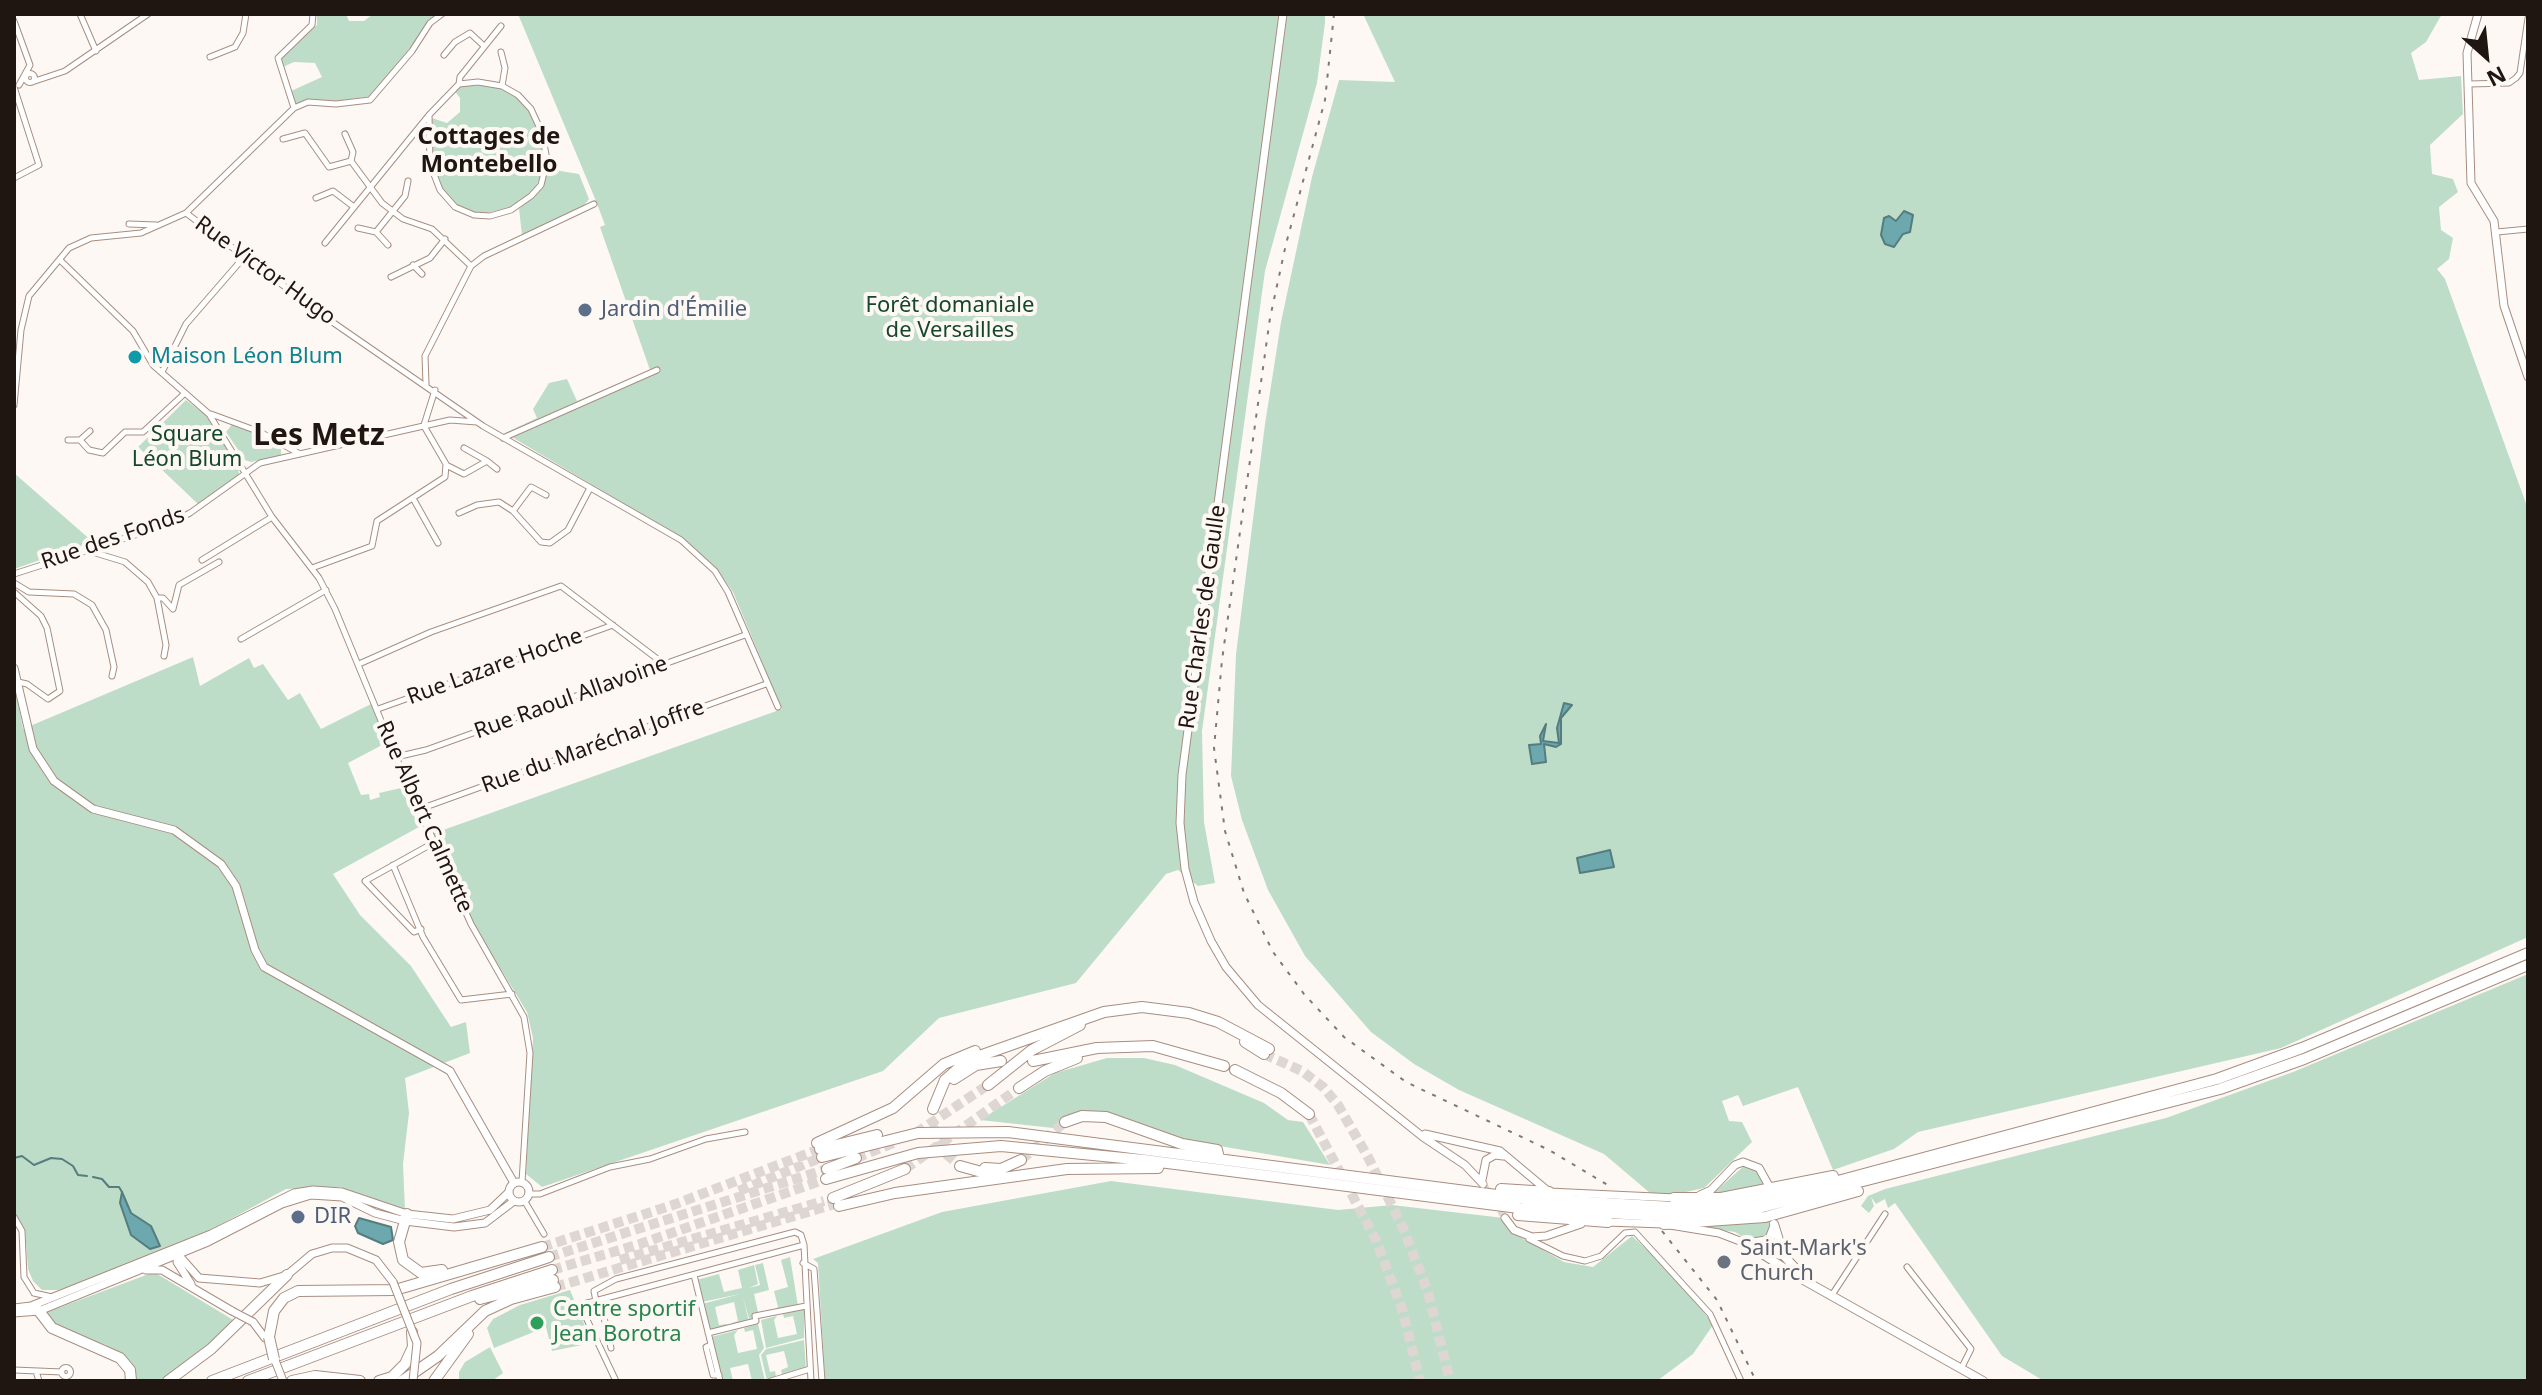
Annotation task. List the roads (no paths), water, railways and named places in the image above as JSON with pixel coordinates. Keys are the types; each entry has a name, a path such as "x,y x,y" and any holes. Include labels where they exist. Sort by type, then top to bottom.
{"highway":[{"path":"2516,958 2528,947"},
{"path":"988,1085 1020,1058 1056,1035 1091,1021 1119,1016 1151,1014 1201,1022 1266,1051 1218,1022 1166,1009 1117,1009 950,1060 893,1108 820,1149 879,1135 886,1139 955,1131 1008,1132 1472,1191 1614,1205 1720,1206 1761,1200 2217,1079 2290,1053 2528,953"},
{"path":"856,1158 826,1174 918,1153 1011,1146 1519,1208 1696,1215 1776,1205 2232,1085 2304,1059 2528,965"},
{"path":"1001,1061 976,1065 957,1076 936,1109 942,1085 961,1065 1050,1028"},
{"path":"1033,1061 1088,1050 1131,1047 1179,1051 1229,1068 1281,1093 1309,1114"},
{"path":"1019,1088 1059,1064 1131,1047"},
{"path":"1065,1122 1082,1116 1106,1117 1182,1144 1217,1150 1219,1158"},
{"path":"1021,1160 995,1169 963,1164 975,1173 998,1176 1111,1166 1162,1168 1172,1165"},
{"path":"1664,1224 1765,1217 1909,1175 1919,1168"},
{"path":"907,1171 837,1202 1067,1169"},
{"path":"1674,1198 1721,1198 1836,1175 1851,1177"},
{"path":"1351,1186 1359,1192 1519,1215 1608,1222"},
{"path":"1472,1191 1483,1188 1549,1192"},
{"path":"406,1218 399,1250 411,1269 428,1273 475,1265"},
{"path":"274,1359 267,1338 270,1320 277,1306 298,1291 386,1291 542,1247"},
{"path":"212,1381 451,1289 549,1257"},
{"path":"168,1381 205,1354 287,1275"},
{"path":"248,1381 467,1298 553,1279 476,1327 463,1339 434,1381"},
{"path":"402,1381 431,1361 485,1311 530,1294"},
{"path":"35,1309 52,1328 124,1360 131,1381"},
{"path":"379,1381 397,1373 410,1356 411,1327"},
{"path":"292,1381 315,1376 360,1381"}],"main road":[{"name":"Rue Charles de Gaulle","path":"1283,14 1182,775 1182,845 1199,916 1226,967 1274,1020 1413,1129 1465,1165 1483,1184 1482,1170 1486,1160 1495,1155 1509,1157"},
{"path":"2478,14 2467,53 2471,183 2497,232 2502,300 2528,377"},
{"path":"14,668 33,749 54,781 93,809 157,824 196,844 232,878 255,950 270,973 440,1064 461,1085 526,1197 514,1201 495,1218 475,1226 454,1227 375,1213 342,1197 311,1195 282,1204 136,1272 35,1309 14,1310"},
{"name":"Rue Charles de Gaulle","path":"1413,1129 1443,1140 1493,1149 1509,1157"},
{"path":"1509,1157 1549,1192 1674,1198 1706,1193 1735,1165 1743,1162 1759,1168 1769,1186"},
{"path":"35,1309 45,1301 184,1244 294,1193 313,1190 342,1192 406,1218 465,1218 490,1210 518,1183"},
{"path":"509,1192 514,1201"},
{"path":"1505,1218 1522,1235 1540,1237 1570,1225 1608,1222 1664,1224 1719,1233 1745,1243 1983,1381"},
{"path":"1745,1243 1765,1243 1772,1236 1774,1224 1780,1248 1792,1267 1817,1286"},
{"path":"184,1244 177,1262 195,1289"},
{"path":"170,1250 179,1254 190,1271 207,1281 260,1283 287,1275 312,1254 340,1247 360,1251 376,1260 393,1282 418,1349 413,1381"},
{"path":"1772,1259 1773,1251 1780,1248"},
{"path":"136,1272 162,1270 253,1322 267,1338"},
{"path":"274,1359 283,1381"}],"street":[{"path":"80,14 96,51"},
{"path":"24,81 62,73 148,14"},
{"path":"210,57 235,47 243,33 246,14"},
{"path":"294,108 278,58 312,25 313,14"},
{"path":"14,405 24,310 41,278 69,248 91,238 141,233 186,213 294,108 308,102 336,104 370,100 412,51 430,23 442,14"},
{"path":"2469,84 2509,83 2516,78 2520,73 2528,21"},
{"path":"14,23 29,59 24,81"},
{"path":"325,243 429,115 459,84 460,77 501,26"},
{"path":"444,55 455,42 470,33 484,46"},
{"path":"501,52 505,68 502,86"},
{"path":"14,178 39,165 24,81 29,59"},
{"path":"429,115 430,164 445,196 467,213 483,216 504,213 536,191 544,178 547,160 542,133 531,109 518,95 502,86 478,82 459,84"},
{"path":"283,139 305,133 329,167 351,161"},
{"path":"345,134 353,152 351,161 392,212 432,229 471,266"},
{"path":"376,232 405,196 408,181"},
{"path":"316,198 333,191 354,207"},
{"path":"426,384 425,356 471,266 484,256 594,204"},
{"name":"Rue Victor Hugo","path":"186,213 328,319 463,409 477,422"},
{"path":"129,224 157,225"},
{"path":"358,228 376,232 388,245"},
{"path":"2497,232 2528,229"},
{"path":"391,277 430,258 445,239"},
{"path":"162,372 186,324 245,256"},
{"path":"60,260 126,324 148,358 184,394 209,414 230,420 300,455"},
{"path":"413,265 422,274"},
{"path":"502,438 657,370"},
{"path":"435,390 424,426 446,464 464,474 487,461"},
{"path":"80,440 89,450 103,453 125,432 143,432 184,394"},
{"path":"463,409 460,419 477,422 589,490 681,540 703,559 728,592 778,707"},
{"name":"Rue Albert Calmette","path":"209,414 247,471 272,517 326,590 471,924 524,1017 530,1053 518,1183"},
{"name":"Rue des Fonds","path":"14,574 173,522 260,463 460,419"},
{"path":"221,429 230,420"},
{"path":"68,440 80,440 90,431"},
{"path":"283,458 284,446"},
{"path":"464,448 497,469"},
{"path":"445,477 446,464"},
{"path":"312,568 372,546 377,521 457,472"},
{"path":"513,511 531,487 546,495"},
{"path":"459,513 499,502 513,511 537,539 550,543 568,530 589,490"},
{"path":"414,500 438,543"},
{"path":"202,560 272,517"},
{"path":"86,549 133,568 157,598 166,645 164,656"},
{"path":"157,598 163,598 169,609 173,609 179,585 219,562"},
{"path":"14,583 29,592 74,594 92,605 106,630 114,667 112,676"},
{"path":"359,664 431,632 561,586 664,664"},
{"path":"241,639 326,590"},
{"path":"14,592 41,616 47,628 60,691 48,699 27,684 18,682"},
{"name":"Rue Lazare Hoche","path":"378,709 613,625"},
{"name":"Rue Raoul Allavoine","path":"396,757 426,750 745,635"},
{"name":"Rue du Maréchal Joffre","path":"420,809 766,684"},
{"path":"421,929 414,932 366,886 366,878 435,842"},
{"path":"393,865 423,937 461,1000 512,994"},
{"path":"544,1234 526,1197 610,1167 650,1159 706,1139 745,1132"},
{"path":"1832,1295 1885,1214"},
{"path":"14,1217 22,1231 24,1277 34,1293 35,1309"},
{"path":"1522,1235 1563,1256 1585,1261 1596,1259 1622,1236 1633,1231 1652,1246 1710,1314 1741,1381"},
{"path":"611,1348 595,1289 616,1279 792,1232 801,1235 804,1245 811,1381"},
{"path":"616,1381 580,1305 804,1245"},
{"path":"803,1263 814,1269 822,1381"},
{"path":"1907,1267 1971,1349 1961,1369"},
{"path":"694,1275 720,1378"},
{"path":"34,1293 54,1297"},
{"path":"708,1333 756,1321 755,1316 806,1306"},
{"path":"771,1381 810,1369"},
{"path":"14,1370 62,1372"},
{"path":"36,1371 39,1381"}],"water":[{"path":"1904,211 1913,215 1910,232 1903,234 1894,247 1885,244 1881,235 1884,218 1889,216 1896,221"},
{"path":"1564,703 1572,705 1561,718 1561,744 1556,747 1544,744 1546,762 1532,764 1529,745 1541,744 1540,736 1546,724 1543,741 1559,743 1557,728"},
{"path":"1610,850 1614,867 1580,873 1577,858"},
{"path":"122,1192 131,1213 151,1226 160,1246 150,1249 131,1235 120,1203"},
{"path":"359,1218 391,1227 393,1240 383,1244 358,1233 355,1226"}],"waterway":[{"path":"14,1158 22,1156 34,1165 51,1158 62,1159 73,1166 78,1175 87,1176"},
{"path":"93,1177 102,1179 109,1187 119,1187 122,1192"}],"tunnel":[{"path":"1264,1054 1302,1071 1323,1087 1338,1105 1368,1157 1403,1228 1428,1292 1450,1381"},
{"path":"916,1133 988,1085"},
{"path":"905,1169 1019,1088"},
{"path":"1309,1114 1376,1240 1403,1312 1420,1381"},
{"path":"1021,1160 1065,1122"},
{"path":"933,1127 943,1151 960,1166"},
{"path":"856,1158 898,1141"},
{"path":"542,1247 673,1205 820,1149"},
{"path":"739,1191 822,1157"},
{"path":"549,1257 827,1169"},
{"path":"552,1270 640,1244 826,1179"},
{"path":"1483,1184 1505,1218"},
{"path":"620,1260 824,1201"},
{"path":"555,1287 838,1203"}],"railway":[{"path":"1334,14 1325,100 1286,244 1270,318 1222,660 1214,748 1225,831 1244,893 1273,952 1304,994 1344,1037 1406,1082 1549,1150 1611,1187"},
{"path":"1662,1231 1717,1300 1756,1381"}],"place":[{"name":"Jardin d'Émilie","path":"585,310"},
{"name":"Maison Léon Blum","path":"135,357"},
{"name":"DIR","path":"298,1217"},
{"name":"Saint-Mark's Church","path":"1724,1262"},
{"name":"Centre sportif Jean Borotra","path":"537,1323"}],"district":[{"name":"Cottages de Montebello","path":"489,151"},
{"name":"Les Metz","path":"319,436"}],"park label":[{"name":"Forêt domaniale de Versailles","path":"950,318"},
{"name":"Square Léon Blum","path":"187,448"}]}
